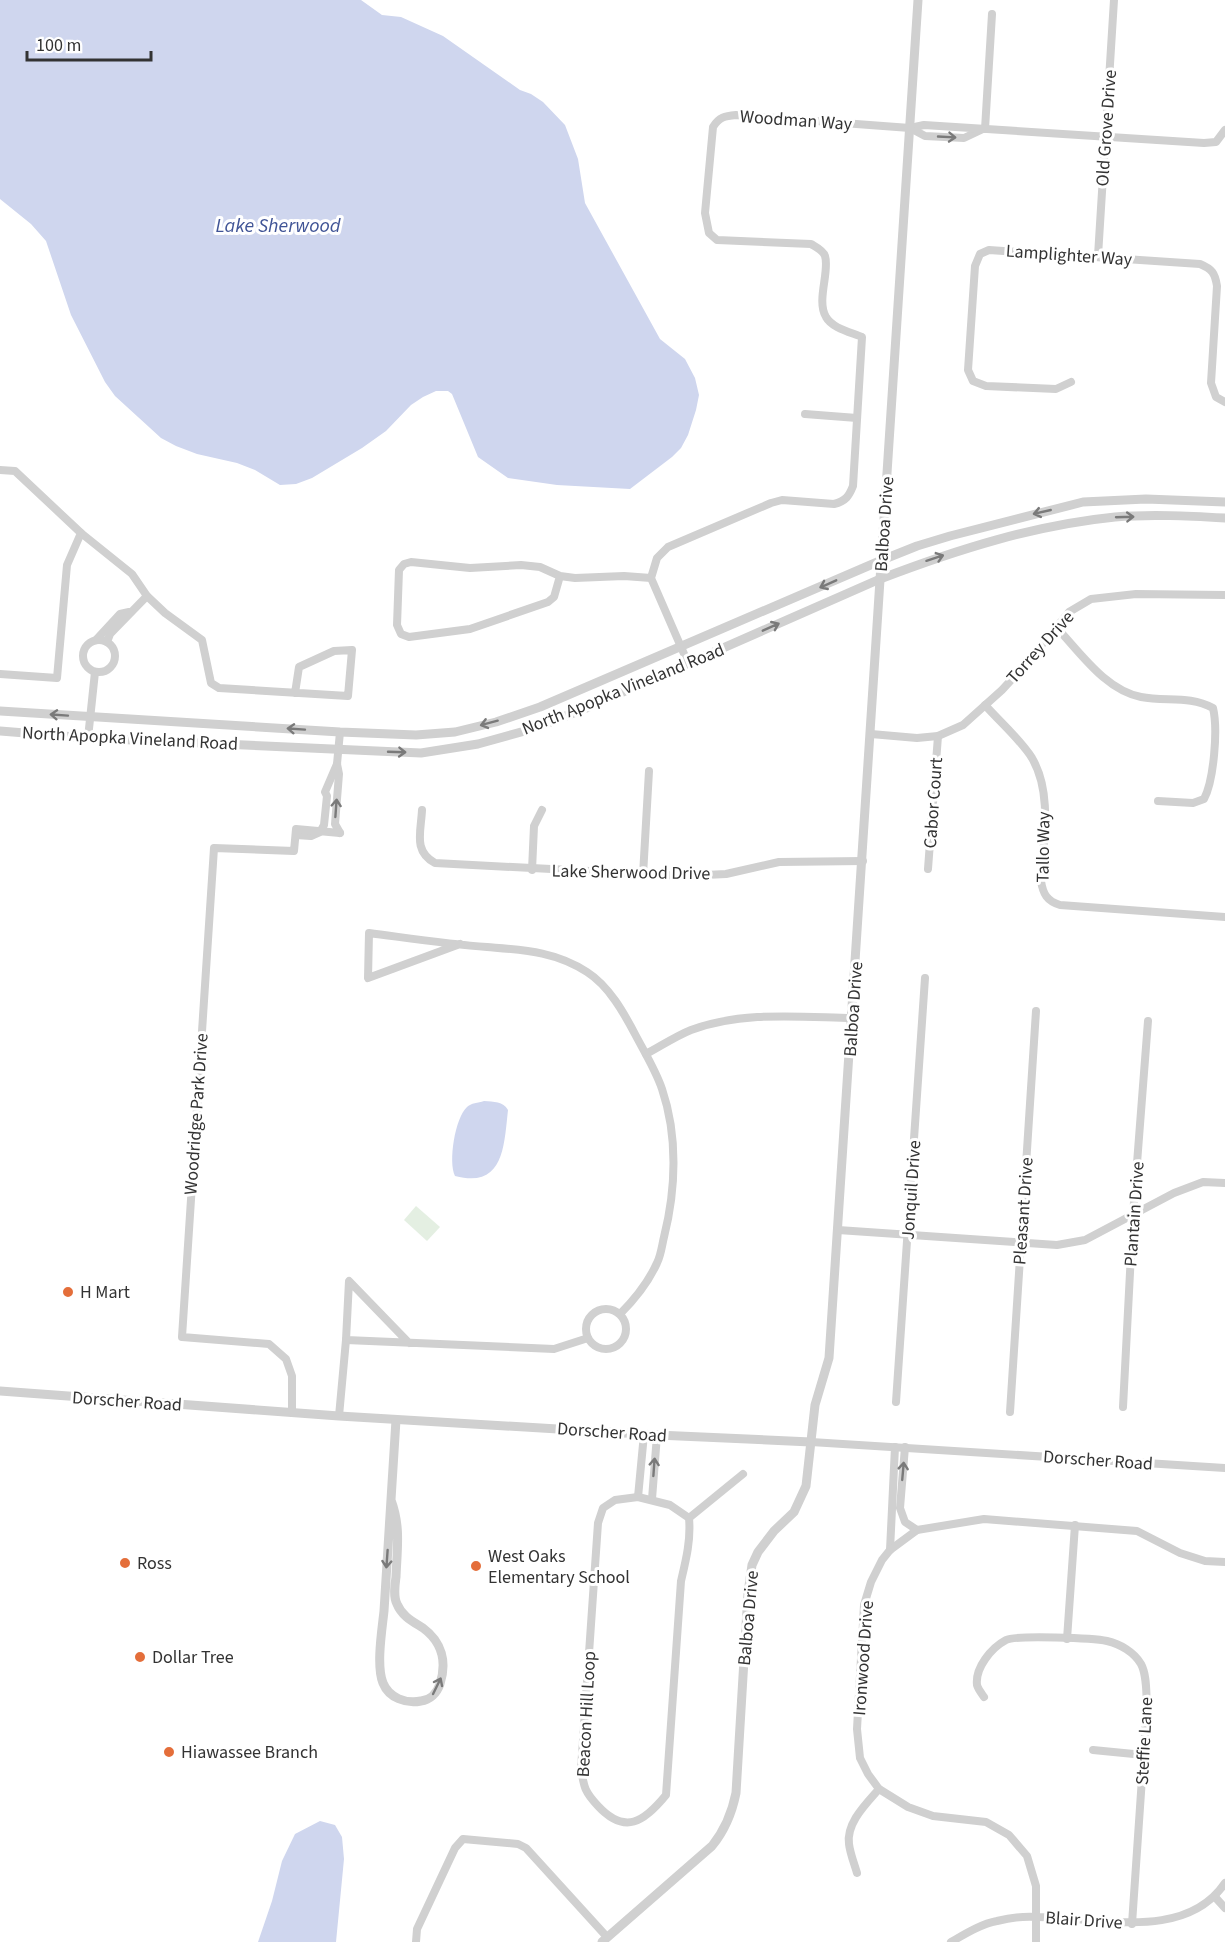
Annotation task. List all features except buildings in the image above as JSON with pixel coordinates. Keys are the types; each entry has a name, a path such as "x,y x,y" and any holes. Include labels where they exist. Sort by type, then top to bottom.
{"street":[{"name":"Balboa Drive","path":"604,1939 712,1846 730,1816 736,1792 748,1593 752,1565 765,1542 794,1512 801,1501 809,1472 814,1405 824,1378 832,1339 918,0"},
{"name":"Old Grove Drive","path":"1098,256 1114,0"},
{"path":"985,129 992,14"},
{"name":"Woodman Way","path":"857,418 862,337 833,325 825,316 823,304 826,257 820,249 811,244 717,240 709,233 705,213 712,127 724,116 909,128 925,136 964,138 985,129 1204,143 1216,142 1225,130"},
{"name":"Lamplighter Way","path":"1071,382 1056,389 986,386 973,381 968,370 975,266 980,254 989,250 1098,256 1200,264 1209,267 1215,274 1217,286 1211,383 1216,397 1225,402"},
{"path":"688,663 651,578 657,558 668,547 771,503 782,500 834,504 849,497 853,486 857,418 805,414"},
{"path":"0,470 15,471 81,533 132,574 147,596 165,613 202,640 211,683 219,688 295,693 348,696 352,650 334,651 299,667 295,693"},
{"name":"North Apopka Vineland Road","path":"0,711 340,732 416,735 455,732 496,722 540,707 916,546 1083,502 1146,500 1225,502"},
{"name":"North Apopka Vineland Road","path":"0,731 88,738 421,753 478,744 542,726 589,707 926,561 1050,526 1116,517 1225,518"},
{"path":"0,674 57,678 67,565 81,533"},
{"path":"560,576 554,597 548,602 470,629 409,637 401,634 397,625 399,570 404,564 411,562 470,568 521,565 540,567 560,576 594,579 624,576 651,578"},
{"name":"Torrey Drive","path":"871,734 917,738 938,736 963,724 1025,665 1069,612 1091,599 1145,593 1225,595"},
{"path":"107,642 110,634 147,596"},
{"path":"96,640 107,642 114,651 114,662 106,671 95,672 86,666 82,656 86,645 96,640 120,614 131,612"},
{"path":"1056,627 1108,682 1125,693 1142,698 1200,701 1213,708 1216,721 1210,788 1204,799 1193,803 1158,801"},
{"path":"88,738 95,672"},
{"name":"Tallo Way","path":"985,705 1031,755 1040,773 1045,793 1041,881 1043,893 1051,902 1060,905 1225,917"},
{"name":"Woodridge Park Drive","path":"292,1413 292,1376 286,1359 269,1344 182,1337 214,848 294,852 296,832 311,836 320,832 340,833 335,824 340,732"},
{"name":"Cabor Court","path":"928,869 938,736"},
{"name":"Woodridge Park Drive","path":"320,832 324,825 327,783 337,764"},
{"path":"643,875 649,771"},
{"name":"Lake Sherwood Drive","path":"422,810 420,848 427,858 435,863 532,870 686,876 726,874 779,862 862,861"},
{"path":"532,870 534,826 542,810"},
{"path":"460,944 368,978 369,933 520,949 557,956 586,971 601,982 625,1014 662,1088 672,1126 674,1162 670,1212 658,1261 645,1287 620,1314"},
{"name":"Jonquil Drive","path":"896,1402 925,978"},
{"name":"Pleasant Drive","path":"1010,1412 1036,1011"},
{"path":"646,1054 691,1030 723,1021 769,1016 852,1018"},
{"name":"Plantain Drive","path":"1123,1407 1133,1215 1148,1021"},
{"path":"838,1230 1057,1245 1085,1240 1174,1193 1203,1182 1225,1183"},
{"path":"339,1416 349,1281 409,1343"},
{"path":"608,1309 620,1314 626,1326 626,1333 619,1345 603,1349 592,1344 588,1338 587,1323 595,1312 608,1309"},
{"path":"346,1340 554,1349 588,1338"},
{"name":"Dorscher Road","path":"0,1391 396,1420 905,1447 1225,1468"},
{"path":"391,1500 398,1524 395,1588 397,1605 402,1614 433,1637 443,1655 444,1665 440,1687 431,1697 419,1702 405,1701 393,1696 384,1686 381,1676 391,1500 396,1420"},
{"path":"638,1497 644,1434"},
{"path":"652,1499 657,1435"},
{"path":"890,1550 896,1447"},
{"path":"905,1447 900,1508 905,1522 917,1530"},
{"path":"689,1518 743,1474"},
{"name":"Beacon Hill Loop","path":"638,1497 670,1505 689,1518 690,1531 681,1581 666,1795 656,1808 637,1821 619,1823 609,1818 584,1790 581,1769 597,1522 603,1508 615,1500 638,1497"},
{"name":"Ironwood Drive","path":"1036,1942 1035,1886 1027,1856 1009,1835 986,1822 933,1816 908,1807 879,1789 860,1758 857,1730 864,1605 871,1582 890,1550 917,1530 984,1519 1137,1531 1180,1553 1205,1561 1225,1562"},
{"path":"1067,1639 1075,1525"},
{"name":"Steffie Lane","path":"984,1697 977,1685 981,1666 992,1651 1007,1640 1022,1637 1106,1641 1128,1650 1141,1664 1146,1683 1147,1704 1132,1924"},
{"path":"1093,1750 1144,1755"},
{"path":"857,1873 848,1843 850,1827 879,1789"},
{"path":"416,1942 417,1929 455,1848 463,1839 518,1844 526,1848 604,1939"},
{"name":"Blair Drive","path":"951,1942 995,1921 1036,1916 1132,1924 1163,1921 1191,1914 1212,1900 1225,1883"},
{"path":"1215,1897 1225,1908"}],"shaded area":[{"path":"416,1206 440,1227 427,1241 404,1220"}],"water":[{"name":"Lake Sherwood","path":"0,0 361,0 382,15 401,17 443,36 520,90 543,102 565,125 578,159 585,203 660,339 685,359 695,378 699,395 696,410 681,448 630,489 557,485 508,478 478,457 452,394 448,391 436,391 423,397 411,405 386,431 362,448 312,478 296,484 280,485 255,470 237,463 197,454 161,438 115,396 105,382 71,315 46,241 31,224 0,199"},
{"path":"484,1101 501,1103 508,1110 505,1137 498,1161 492,1170 483,1176 471,1178 455,1176 452,1161 459,1120 469,1106"},
{"path":"320,1821 335,1825 342,1837 344,1859 336,1942 258,1942 282,1861 295,1834"}],"place":[{"name":"H Mart","path":"68,1292"},
{"name":"Ross","path":"125,1563"},
{"name":"West Oaks Elementary School","path":"476,1566"},
{"name":"Dollar Tree","path":"140,1657"},
{"name":"Hiawassee Branch","path":"169,1752"}]}
